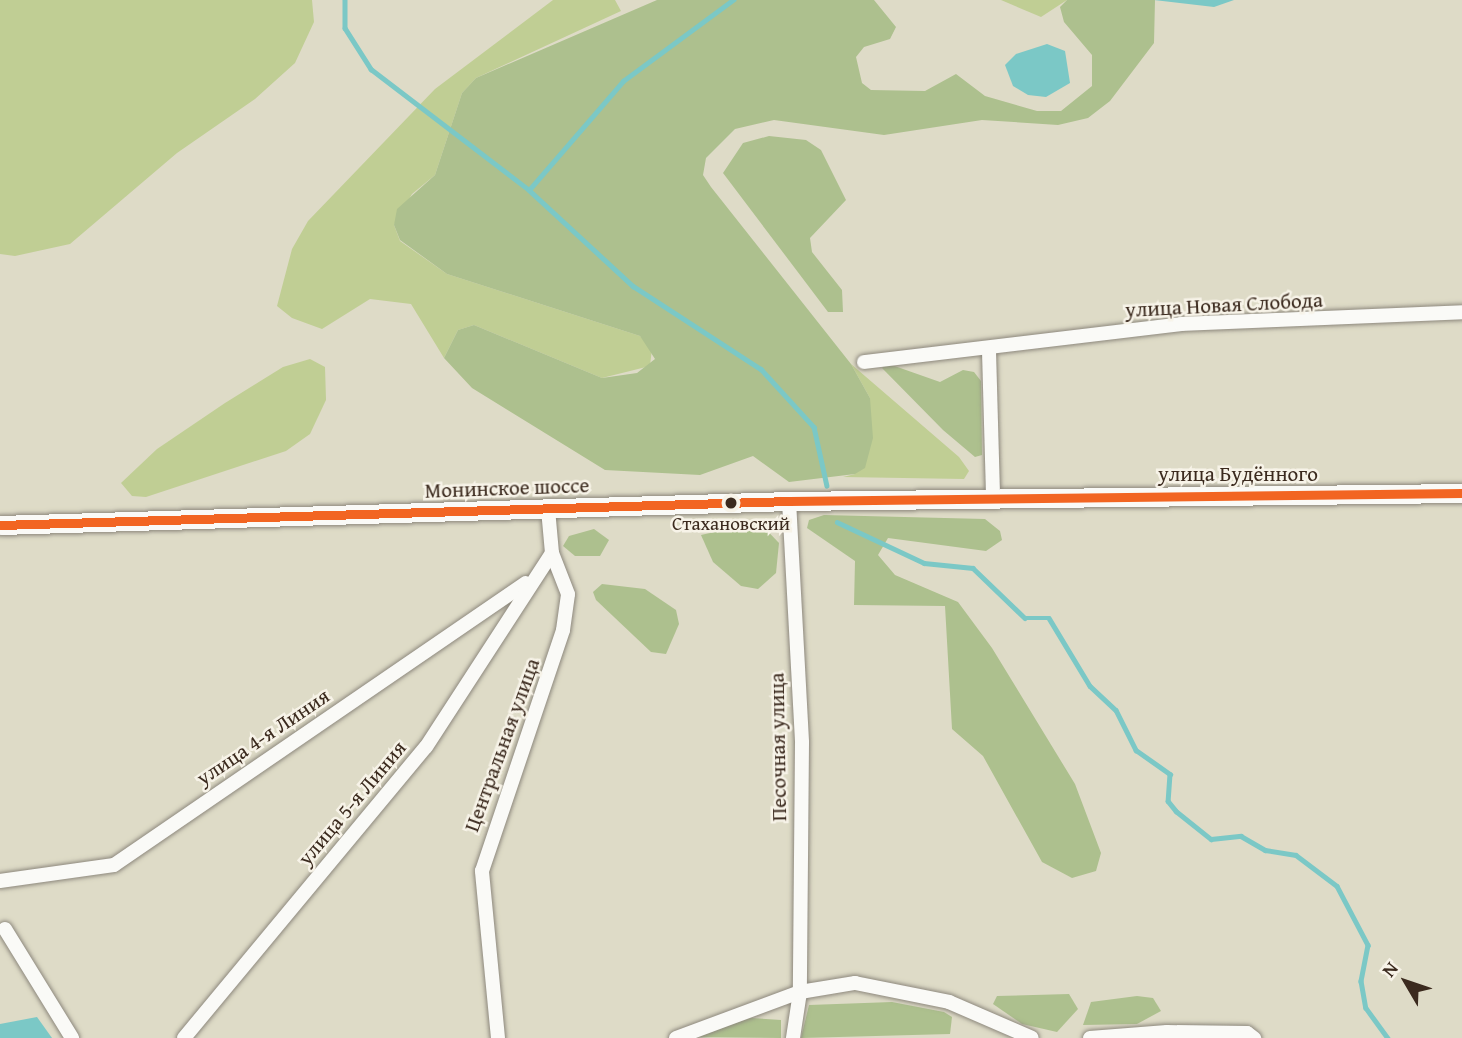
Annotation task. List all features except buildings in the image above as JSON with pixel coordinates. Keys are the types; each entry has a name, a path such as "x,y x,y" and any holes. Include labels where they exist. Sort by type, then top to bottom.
{"main road":[{"name":"улица Будённого","path":"1015,497 1462,493"},
{"name":"Монинское шоссе","path":"0,525 789,500 1015,497"}],"street":[{"name":"улица Новая Слобода","path":"864,362 989,351 1181,324 1462,312"},
{"path":"989,351 993,498"},
{"name":"Песочная улица","path":"789,500 802,743 800,992 793,1038"},
{"name":"Центральная улица","path":"498,1038 482,871 563,630 568,594 552,553 548,509"},
{"path":"531,579 552,553"},
{"name":"улица 4-я Линия","path":"0,881 114,865 531,579"},
{"name":"улица 5-я Линия","path":"184,1038 426,747 531,579"},
{"path":"2,927 72,1038"},
{"path":"676,1038 800,992 855,983 895,988 1032,1038"},
{"path":"1090,1038 1251,1035"}],"green space":[{"path":"0,0 312,0 314,22 295,63 255,99 177,153 70,244 15,256 0,254"},
{"path":"553,0 615,0 621,11 476,78 462,93 435,175 412,194 394,225 400,241 447,274 640,336 652,348 650,366 602,378 474,325 458,330 444,358 411,304 370,299 322,329 292,318 277,306 292,249 308,221 435,89"},
{"path":"657,0 874,0 896,27 890,39 864,47 856,57 862,83 871,90 925,91 956,74 985,96 1037,111 1061,111 1092,86 1092,55 1064,22 1060,7 1067,0 1155,0 1154,43 1110,101 1088,118 1058,125 982,120 884,135 774,120 735,129 706,158 703,175 711,187 851,364 870,398 873,438 865,468 855,474 789,482 753,456 700,475 605,470 472,388 444,358 458,330 474,325 602,378 637,373 655,359 640,336 447,274 400,240 394,225 397,209 435,175 462,93 476,78"},
{"path":"1001,0 1067,0 1041,17"},
{"path":"769,136 806,140 821,150 846,200 810,238 812,252 842,290 843,312 828,312 723,173 743,143"},
{"path":"310,359 325,367 326,400 310,434 286,451 146,497 132,496 121,483 157,449 225,403 283,367"},
{"path":"886,363 940,382 963,370 974,372 981,381 982,455 975,457 943,430 882,368"},
{"path":"851,364 959,457 969,471 964,479 843,477 855,474 870,398"},
{"path":"824,515 985,519 1000,531 1002,540 986,551 888,538 878,555 895,575 958,602 992,648 1075,784 1101,853 1096,871 1072,878 1042,862 983,756 952,729 945,606 854,605 855,561 807,528 809,520"},
{"path":"759,522 779,543 776,573 758,589 741,586 713,562 701,535"},
{"path":"594,529 609,540 600,556 575,556 563,546 569,536"},
{"path":"602,584 645,589 676,610 679,624 666,654 651,652 596,600 593,592"},
{"path":"1069,994 1078,1009 1057,1032 1022,1024 993,1004 997,996"},
{"path":"1137,996 1153,998 1161,1011 1137,1024 1083,1025 1091,1002"},
{"path":"892,1002 944,1012 952,1017 950,1034 801,1038 809,1005"},
{"path":"751,1018 781,1020 781,1038 691,1037"}],"water":[{"path":"1154,0 1234,0 1214,7"},
{"path":"1047,44 1065,51 1070,83 1046,97 1028,95 1013,86 1005,65 1016,54"},
{"path":"37,1017 52,1038 0,1038 0,1024"}],"waterway":[{"path":"345,0 345,28 371,69 529,190 633,286 761,369 814,427 827,486"},
{"path":"529,190 623,81 733,0"},
{"path":"837,522 924,563 973,568 1025,618 1049,618 1090,686 1116,710 1136,750 1170,774 1168,801 1176,811 1211,839 1241,836 1265,850 1296,855 1337,886 1368,945 1361,981 1366,1008 1388,1038"}],"transit line":[{"path":"0,525 789,501 1462,493"}],"place":[{"name":"Стахановский","path":"731,503"}]}
